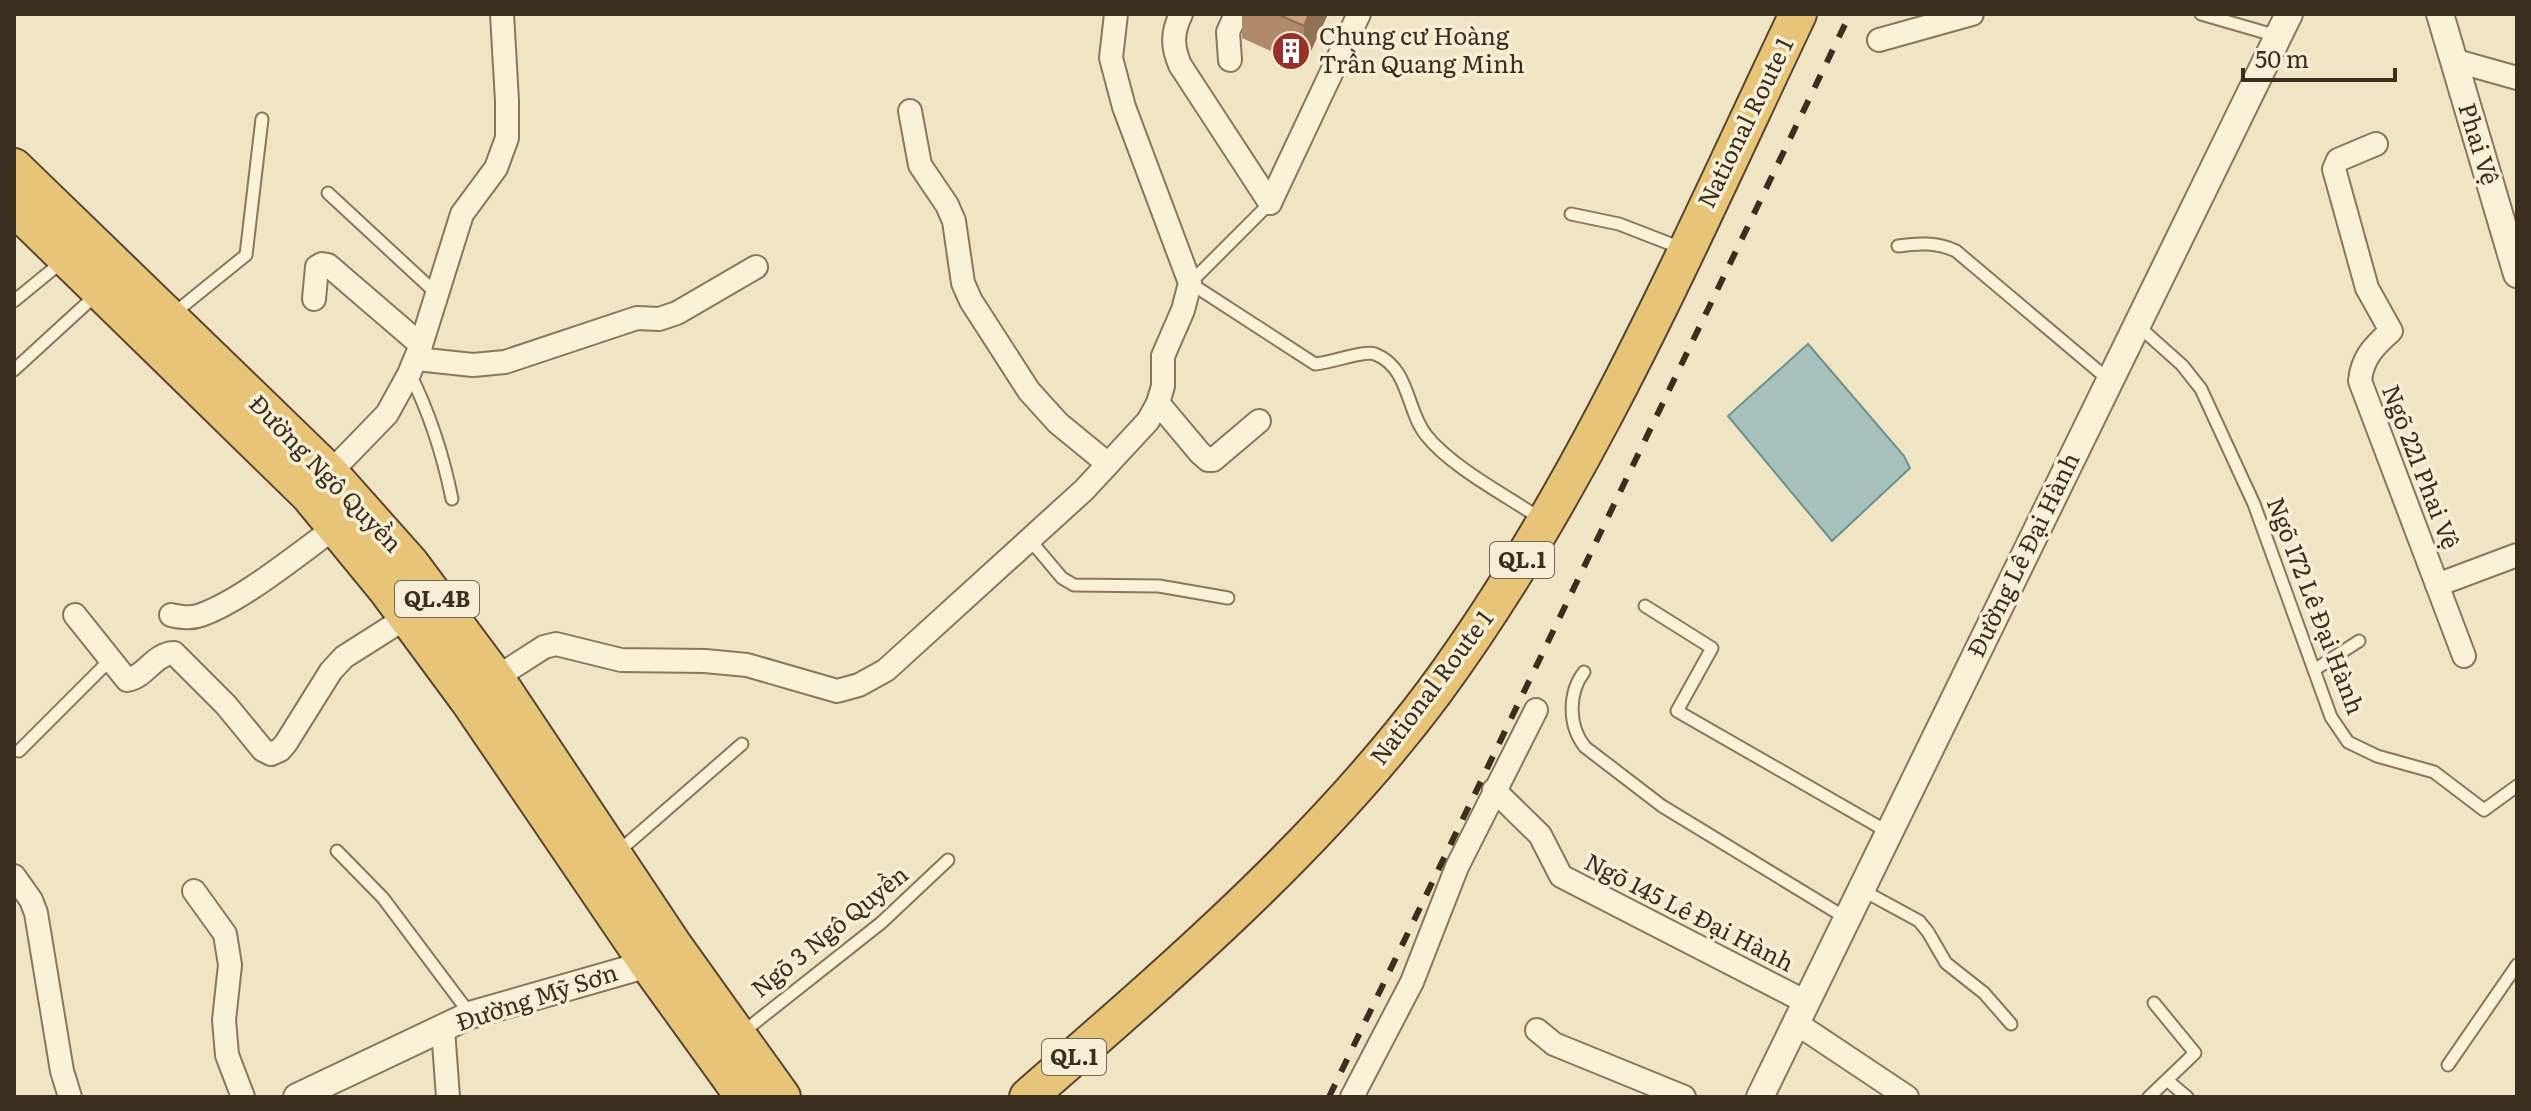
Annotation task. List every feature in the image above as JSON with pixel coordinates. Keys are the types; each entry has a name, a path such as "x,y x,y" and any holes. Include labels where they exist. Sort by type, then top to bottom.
{"highway":[{"name":"National Route 1","path":"1028,1097 1275,874 1360,783 1468,643 1545,521 1653,320 1798,14"},
{"name":"Đường Ngô Quyền","path":"14,167 169,317 319,483 336,527 407,617 482,689 614,856 661,955 739,1036 782,1097"},
{"name":"Đường Ngô Quyền","path":"14,207 101,291 410,563 482,689 661,955 744,1097"}],"street":[{"path":"319,483 387,414 415,359 462,214 496,168 507,138 502,14"},
{"path":"482,689 544,647 556,644 621,660 747,665 837,691 859,685 886,670 1030,540 1108,464 1148,421 1158,403 1163,386 1163,356 1183,310 1190,283 1124,107 1111,58 1116,14"},
{"path":"1181,14 1174,29 1173,48 1180,65 1270,203"},
{"path":"1230,60 1228,32 1236,14"},
{"path":"1270,203 1359,14"},
{"path":"1879,40 1972,14"},
{"name":"Phai Vệ","path":"2440,14 2517,274"},
{"name":"Đường Lê Đại Hành","path":"1760,1097 2284,25"},
{"path":"2453,60 2517,78"},
{"path":"910,111 920,165 954,221 963,283 971,301 1029,391 1058,423 1108,464"},
{"name":"Ngõ 221 Phai Vệ","path":"2376,144 2338,160 2334,169 2367,288 2391,331 2374,346 2361,364 2360,381 2464,656"},
{"path":"314,299 317,267 328,265 415,359 473,365 505,362 637,318 659,319 677,313 756,267"},
{"path":"1158,403 1208,460 1213,460 1259,421"},
{"path":"171,615 184,618 201,615 245,591 336,527"},
{"name":"Ngõ 221 Phai Vệ","path":"2437,585 2517,555"},
{"path":"75,615 127,680 134,679 164,654 174,653 226,705 263,750 271,754 286,743 314,696 344,657 407,617"},
{"path":"1352,1097 1412,982 1457,867 1536,710"},
{"name":"Ngõ 145 Lê Đại Hành","path":"1494,790 1540,835 1561,876 1801,1012 1907,1097"},
{"path":"14,876 36,913 70,1097"},
{"path":"194,891 225,934 230,965 224,1020 227,1055 243,1097"},
{"name":"Đường Mỹ Sơn","path":"297,1097 470,1015 661,955"},
{"path":"443,1029 448,1097"},
{"path":"1537,1030 1554,1044 1684,1097"}],"lane":[{"path":"2201,14 2284,25"},
{"path":"169,317 246,255 262,119"},
{"path":"328,193 437,295"},
{"path":"1270,203 1190,283 1315,364 1370,352 1380,356 1401,376 1412,412 1427,436 1462,466 1545,521"},
{"path":"1571,214 1619,224 1685,250"},
{"path":"1898,246 1944,245 1956,251 2109,380"},
{"path":"14,301 67,258"},
{"path":"14,370 101,291"},
{"name":"Ngõ 172 Lê Đại Hành","path":"2136,324 2182,365 2201,389 2254,504 2331,717 2348,742 2377,756 2434,772 2484,810 2517,786"},
{"path":"415,359 452,499"},
{"path":"1030,540 1062,578 1074,585 1159,586 1228,598"},
{"path":"1645,606 1712,648 1677,711 1889,833"},
{"path":"2314,670 2359,641"},
{"path":"19,751 110,660"},
{"path":"1584,672 1576,682 1572,709 1575,735 1585,747 1662,806 1847,918"},
{"path":"614,856 742,744"},
{"path":"337,851 383,898 470,1015"},
{"name":"Ngõ 3 Ngô Quyền","path":"739,1036 881,923 948,860"},
{"path":"1861,889 1919,921 1946,963 1984,993 2011,1024"},
{"path":"2448,1065 2517,965"},
{"path":"2149,1097 2195,1053 2154,1003"},
{"path":"2168,1081 2187,1097"}],"water":[{"path":"1808,344 1904,456 1910,468 1832,541 1728,416"}],"building":[{"path":"1277,14 1309,14 1304,26"}],"railway":[{"path":"1329,1097 1850,14"}],"place":[{"name":"Chung cư Hoàng Trần Quang Minh","path":"1291,51"}]}
